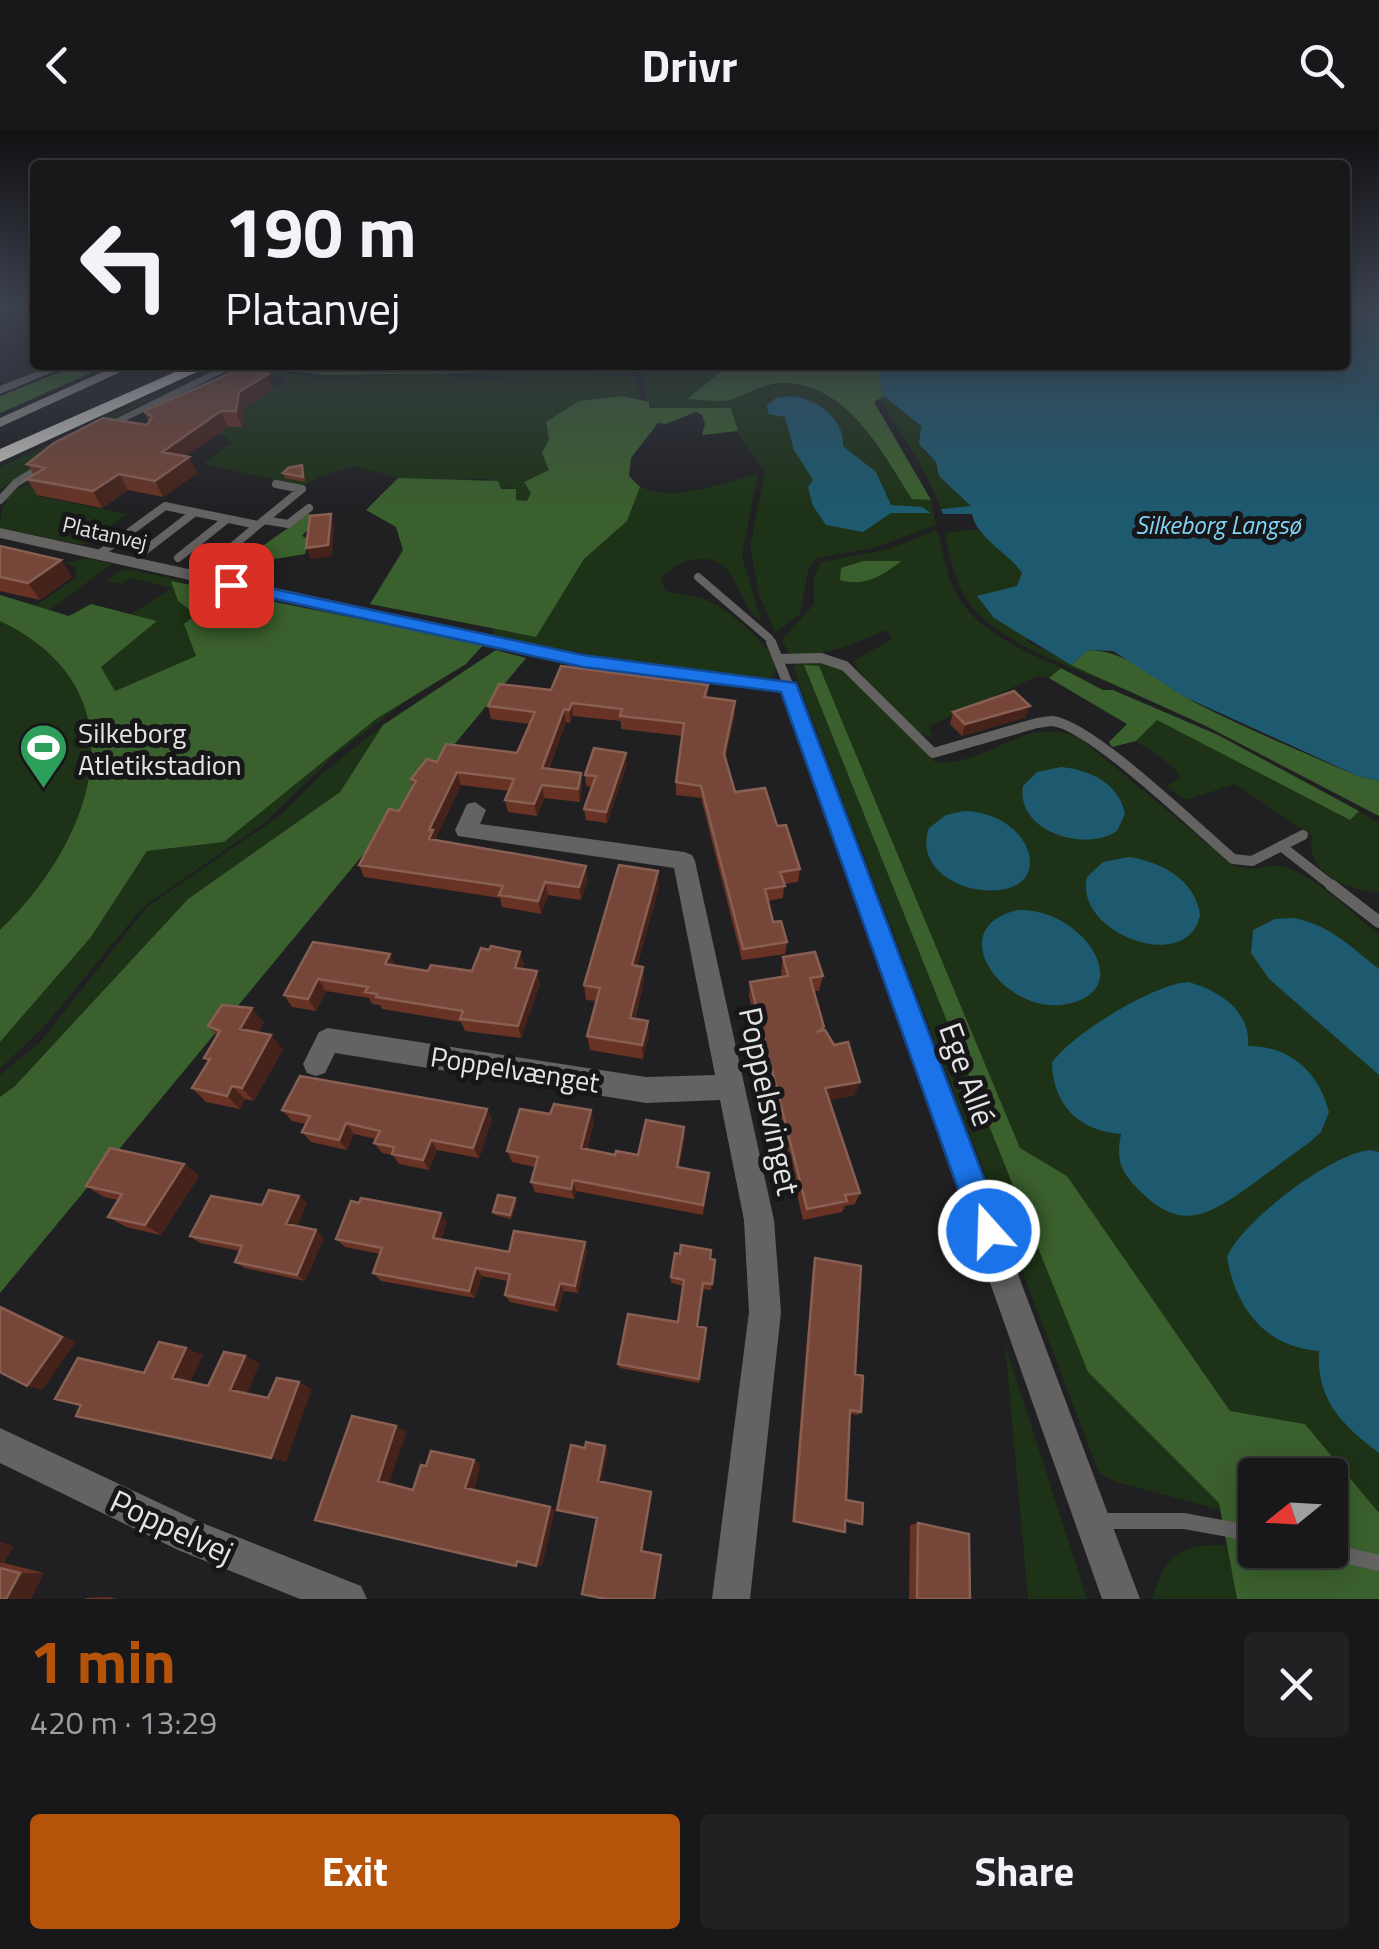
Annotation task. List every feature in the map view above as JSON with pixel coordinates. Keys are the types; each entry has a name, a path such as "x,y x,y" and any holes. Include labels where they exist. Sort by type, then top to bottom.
{"highway":[{"path":"0,443 153,377"},
{"path":"0,456 178,377"}],"main road":[{"path":"0,423 103,377"}],"street":[{"path":"0,390 34,377"},
{"name":"Platanvej","path":"0,533 583,661 789,687"},
{"name":"Ege Allé","path":"789,687 1121,1599"},
{"name":"Poppelsvinget","path":"475,810 466,830 684,861 758,1220 765,1312 731,1599"},
{"name":"Poppelvænget","path":"316,1064 328,1040 646,1090 731,1087"},
{"name":"Poppelvej","path":"0,1445 191,1537 348,1599"}],"lane":[{"path":"93,435 209,377"},
{"path":"108,426 123,429"},
{"path":"0,500 16,483 49,462"},
{"path":"196,577 302,489 276,484"},
{"path":"98,555 165,506 288,524 309,508"},
{"path":"142,552 195,512"},
{"path":"178,558 228,518"},
{"path":"219,557 260,566"},
{"path":"698,577 769,638 789,687"},
{"path":"779,659 826,659 850,668 899,723 934,753 952,752 1042,723 1062,722 1090,740 1234,859 1252,861 1303,835"},
{"path":"1281,846 1379,922"},
{"path":"1095,1521 1184,1521 1238,1531"},
{"path":"1348,1556 1379,1563"}],"green space":[{"path":"49,377 83,377 0,413 0,396"},
{"path":"283,377 454,377 520,381 491,377 634,377 641,400 623,396 549,440 549,471 527,501 515,500 512,487 501,489 486,478 398,478 354,466 318,477 305,486 203,464 232,443 224,436 209,433 228,424 229,428 242,425 240,422 246,417 237,415 286,380"},
{"path":"643,377 733,377 731,400 763,386 792,384 817,391 860,424 912,498 931,500 936,525 873,548 817,558 809,567 800,614 775,633 759,594 750,547 765,471 739,436 731,408 648,408"},
{"path":"715,377 878,377 884,396 874,402 931,500 912,499 861,424 827,395 807,387 778,383 728,400 687,399"},
{"path":"186,381 127,411 0,490 0,467"},
{"path":"623,396 649,402 649,408 731,408 738,431 702,435 705,424 696,412 666,424 658,423 631,458 629,476 640,487 627,521 584,559 536,637 370,604 403,550 396,527 366,510 398,478 498,481 501,489 516,489 516,500 527,501 531,493 524,482 549,470 542,453 549,440 546,422 579,401"},
{"path":"884,396 921,426 918,438 936,462 939,476 971,506 941,509 924,471 880,398"},
{"path":"758,474 742,556 762,622 725,567 716,562 685,561 661,578 665,590 704,599 747,628 774,660 777,669 771,678 682,670 493,638 493,628 536,636 584,559 627,521 640,487 683,492"},
{"path":"30,485 42,488 37,496 128,514 82,545 0,528 6,500 16,490"},
{"path":"308,514 319,517 302,536 309,539 305,554 251,563 244,559"},
{"path":"977,529 1022,573 1017,586 1028,642 1136,694 1021,645 981,617 959,584 945,533"},
{"path":"937,530 951,581 967,610 1004,640 1061,668 1049,678 1038,676 929,726 933,737 902,720 854,661 892,639 886,630 840,648 791,658 782,640 814,604 814,577 821,562 889,549"},
{"path":"87,558 112,564 50,610 35,606 77,577 74,566 65,563"},
{"path":"863,561 902,561 866,581 840,580 841,568"},
{"path":"129,569 187,582 172,582 178,601 196,615 196,656 114,691 101,667 156,622 131,614 172,588 130,578 120,584 106,581"},
{"path":"171,581 484,644 466,664 376,719 224,842 147,851 91,937 0,1042 0,930 33,894 60,854 80,811 90,768 89,726 75,686 46,651 0,621 0,595 69,616 91,604 157,621 101,667 115,691 196,656 184,624 196,615 178,601"},
{"name":"Silkeborg Atletikstadion","path":"0,621 46,651 75,686 89,726 90,768 80,811 60,854 33,894 0,930"},
{"path":"496,650 526,658 0,1293 0,1097 15,1086 188,899 340,792 383,725"},
{"path":"1088,650 1118,656 1216,713 1358,776 1379,781 1379,816 1206,726 1071,665"},
{"path":"826,662 845,671 935,762 974,756 1041,732 1080,738 1234,866 1280,866 1304,875 1379,935 1379,1513 1348,1476 1348,1458 1333,1458 1305,1424 1230,1411 1067,1176 1020,1148 819,667 1088,1372 1219,1503 1221,1510 1116,1482 1099,1473 793,665"},
{"path":"804,665 819,666 1020,1148 1067,1176 1230,1411 1305,1424 1333,1458 1238,1458 1238,1568 1348,1568 1348,1476 1379,1513 1379,1599 1237,1599 1219,1503 1088,1372"},
{"path":"1061,668 1103,690 1113,690 1218,735 1359,811 1350,820 1157,720 1136,741 1112,747 1109,742 1127,724 1049,678"},
{"path":"421,690 336,754 263,824 143,907 43,1028 0,1069 0,1042 91,937 147,851 224,842 376,719"},
{"path":"1157,720 1350,819 1359,811 1379,823 1379,892 1354,888 1331,878 1315,860 1312,836 1235,784 1186,800 1167,786 1181,777 1170,764 1136,741"},
{"path":"383,725 340,792 188,899 15,1086 0,1097 0,1075 40,1042 147,907 278,817 323,773"},
{"path":"1005,1344 1087,1599 1028,1599"},
{"path":"1227,1545 1237,1599 1152,1599 1163,1571 1177,1555 1197,1547"}],"water":[{"name":"Silkeborg Langsø","path":"878,377 1379,377 1379,781 1358,776 1185,697 1113,651 1088,650 1071,665 994,618 977,596 1017,586 1022,573 986,538 972,514 943,514 941,509 971,506 939,476 936,462 919,444 921,426 884,396"},
{"path":"776,398 809,400 834,418 843,446 876,472 891,505 922,507 931,513 891,513 863,532 826,525 813,506 808,487 813,480 794,450 785,417 768,414 767,405"},
{"path":"1061,767 1092,775 1117,794 1125,814 1117,831 1088,840 1071,838 1055,834 1030,815 1023,802 1023,786 1037,772"},
{"path":"963,811 1007,824 1021,838 1029,853 1029,868 1022,881 1007,889 976,889 953,882 935,866 926,846 929,828 946,815"},
{"path":"1129,857 1164,868 1192,892 1200,915 1191,933 1175,943 1155,945 1113,930 1097,915 1087,897 1087,877 1103,862"},
{"path":"1018,910 1062,921 1080,935 1100,967 1099,983 1088,996 1067,1004 1044,1004 1004,985 990,969 983,951 984,934 995,920"},
{"path":"1293,918 1329,931 1379,969 1379,1075 1269,979 1251,953 1253,930 1275,919"},
{"path":"1188,982 1211,990 1239,1012 1248,1034 1248,1046 1277,1051 1301,1064 1318,1085 1329,1112 1321,1132 1310,1142 1218,1207 1192,1216 1166,1211 1132,1182 1121,1164 1121,1134 1093,1128 1071,1113 1057,1091 1052,1063 1076,1039 1114,1013 1155,992"},
{"path":"1370,1150 1379,1152 1379,1453 1334,1410 1322,1384 1319,1351 1283,1342 1268,1333 1245,1308 1227,1257 1250,1226 1290,1191 1334,1163"}],"building":[{"path":"223,377 264,377 239,392 236,411 221,411 162,452 189,457 155,481 119,474 93,491 27,479 45,468 27,464 54,443 103,418 147,425 152,417 144,411"},
{"path":"302,465 303,477 283,473 288,468"},
{"path":"331,514 328,545 306,548 310,516"},
{"path":"0,546 61,560 28,583 0,577"},
{"path":"561,666 708,685 704,697 735,701 724,754 735,792 765,788 777,826 786,825 800,869 780,872 785,886 765,889 773,922 781,921 787,942 743,949 701,786 676,782 684,723 620,716 622,709 572,703 569,710 564,709 542,768 581,773 578,789 542,785 534,804 505,800 514,779 457,772 429,830 433,830 429,839 586,866 579,887 545,882 538,901 499,895 503,886 359,865 389,809 399,811 416,781 411,779 427,759 437,762 446,744 517,753 535,712 488,706 499,684 551,690"},
{"path":"1014,691 1030,706 965,724 953,712"},
{"path":"594,748 626,753 606,812 584,809 596,776 585,775"},
{"path":"619,865 658,871 632,965 643,967 630,1018 648,1021 642,1045 587,1036 600,988 584,985"},
{"path":"313,942 390,954 385,964 428,971 431,965 472,971 481,948 489,950 491,946 520,952 515,968 537,971 518,1026 460,1019 463,1011 376,997 377,994 365,992 368,987 318,979 308,999 284,995"},
{"path":"815,952 823,976 810,978 824,1027 819,1031 825,1030 834,1045 848,1042 860,1082 825,1088 860,1193 845,1195 847,1201 807,1209 750,982 788,976 783,957"},
{"path":"222,1005 252,1008 240,1029 271,1035 242,1088 232,1086 227,1096 192,1088 210,1059 204,1058 220,1031 208,1026"},
{"path":"300,1076 487,1109 473,1148 431,1140 423,1160 392,1154 394,1147 374,1143 380,1131 346,1123 339,1140 302,1132 310,1116 282,1110"},
{"path":"554,1104 591,1110 581,1148 615,1155 616,1151 638,1155 646,1120 684,1127 677,1167 709,1173 703,1205 573,1180 571,1189 531,1182 538,1157 507,1151 520,1109 550,1114"},
{"path":"110,1148 184,1164 145,1225 108,1217 122,1194 86,1186"},
{"path":"269,1190 299,1196 286,1224 316,1230 297,1275 235,1262 242,1246 190,1236 211,1196 262,1205"},
{"path":"498,1195 515,1198 510,1215 493,1212"},
{"path":"361,1198 441,1213 433,1238 509,1252 514,1231 585,1242 575,1286 560,1283 554,1305 505,1295 510,1274 476,1268 469,1291 373,1273 382,1248 336,1239 351,1201 359,1203"},
{"path":"681,1245 711,1250 710,1259 715,1260 712,1284 703,1283 697,1326 706,1328 699,1379 618,1364 628,1314 678,1322 684,1280 671,1277 675,1253 680,1254"},
{"path":"815,1258 861,1266 855,1374 863,1376 861,1412 850,1410 846,1500 863,1503 862,1524 845,1520 845,1532 794,1521"},
{"path":"0,1307 62,1337 27,1386 0,1372"},
{"path":"159,1342 186,1348 172,1378 208,1386 224,1352 245,1356 230,1390 268,1398 277,1378 299,1382 271,1458 76,1416 81,1405 55,1399 78,1358 144,1373"},
{"path":"352,1416 396,1426 378,1481 413,1490 421,1465 426,1466 431,1451 474,1460 465,1488 550,1507 536,1566 517,1561 516,1566 315,1520"},
{"path":"586,1442 605,1446 598,1481 651,1492 641,1551 661,1555 654,1599 606,1599 582,1594 597,1518 557,1510 571,1445 585,1448"},
{"path":"918,1523 969,1534 970,1599 917,1599"},
{"path":"0,1568 20,1573 6,1599 0,1599"}],"place":[{"name":"Silkeborg Atletikstadion","path":"43,790"}],"route":[{"path":"231,585 583,661 789,687 989,1231"}]}
